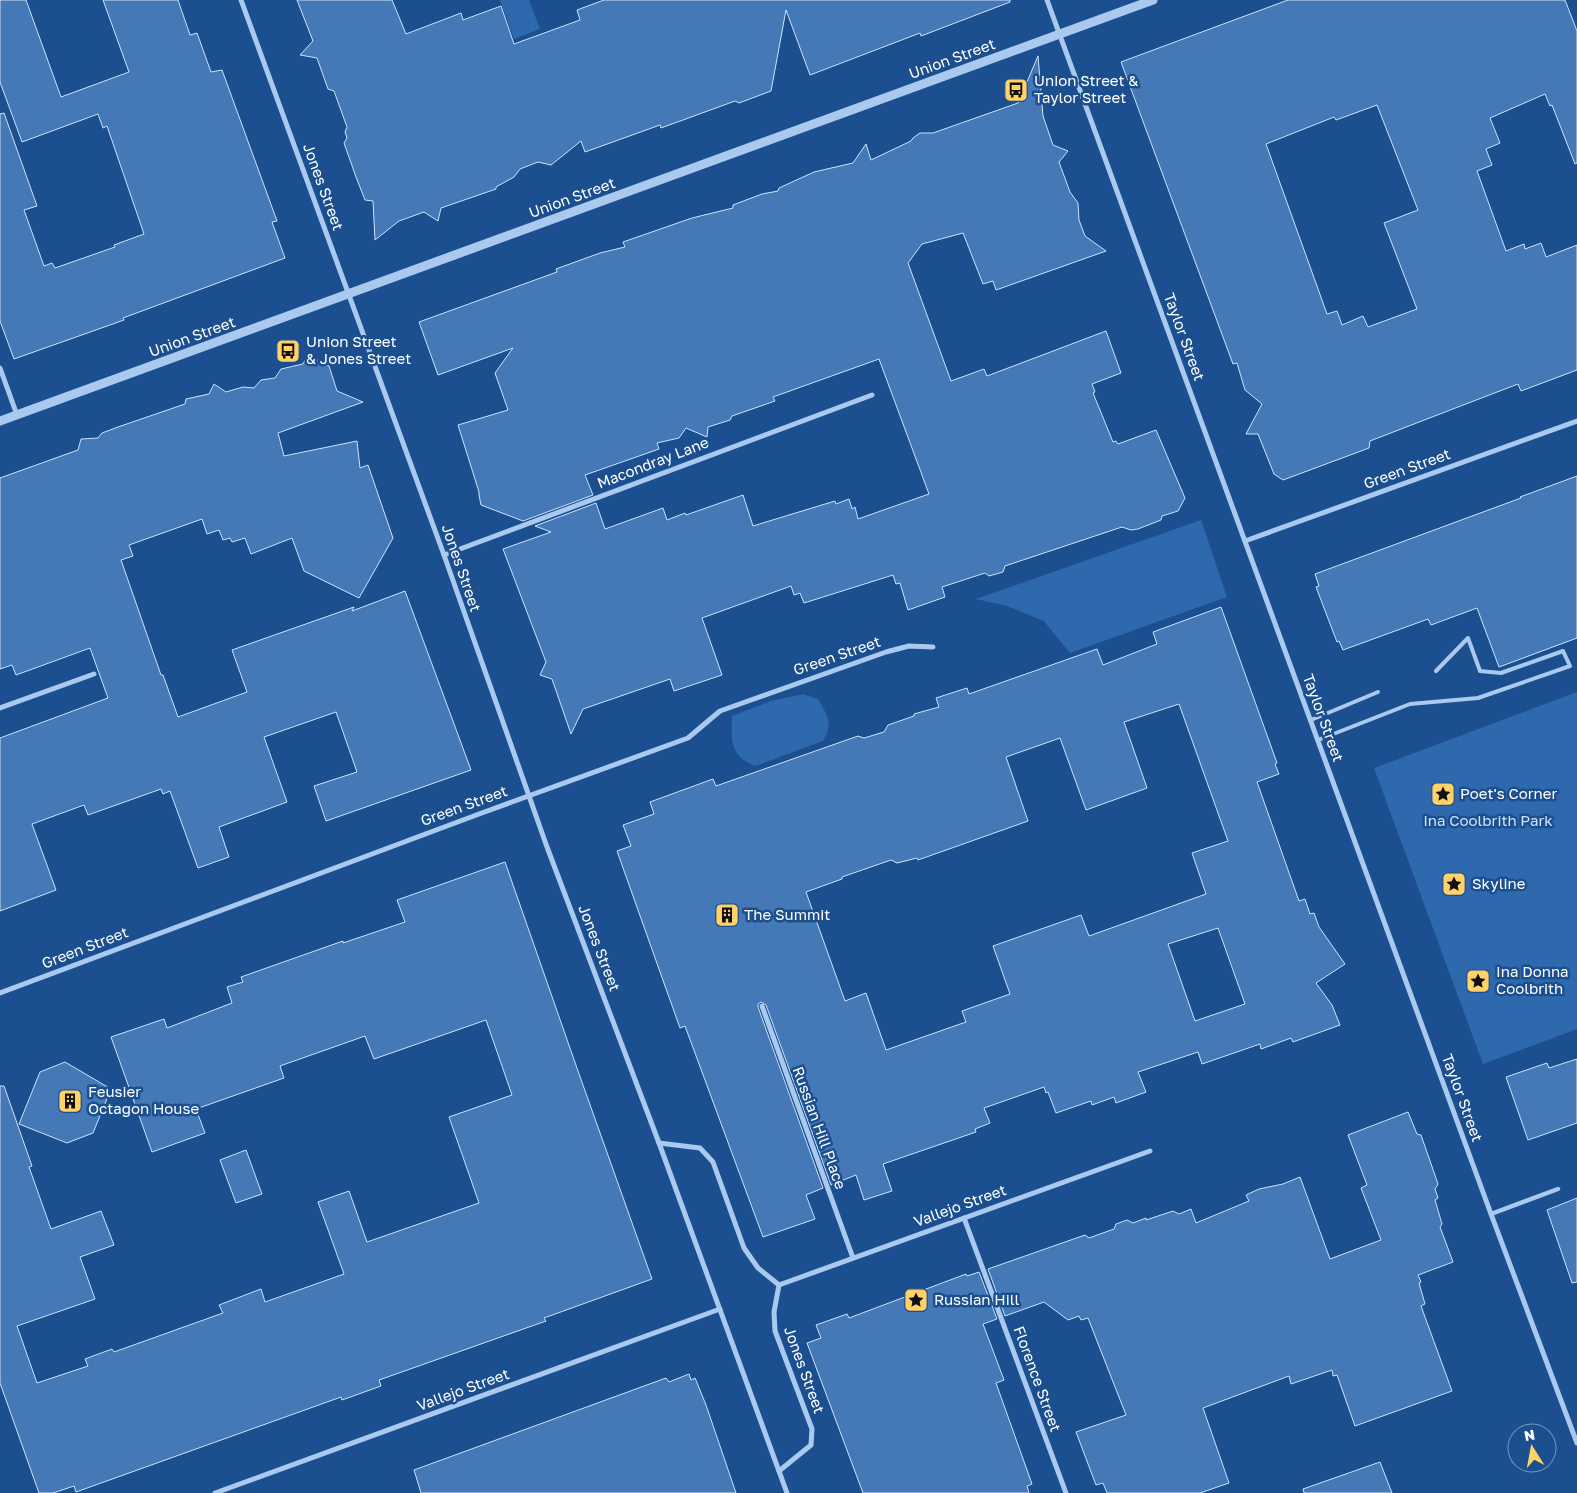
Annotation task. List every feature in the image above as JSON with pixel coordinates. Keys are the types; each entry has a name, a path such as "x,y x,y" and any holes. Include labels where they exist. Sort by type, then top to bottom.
{"street":[{"name":"Jones Street","path":"241,0 444,555 528,796 659,1143 787,1493"},
{"name":"Taylor Street","path":"1046,0 1491,1214 1577,1443"},
{"name":"Union Street","path":"0,421 1153,0"},
{"path":"0,368 18,415"},
{"name":"Macondray Lane","path":"444,555 872,394"},
{"name":"Green Street","path":"1245,541 1577,421"},
{"name":"Green Street","path":"0,993 688,738 720,711 886,652 909,646 933,647"},
{"path":"0,708 94,674"},
{"name":"Russian Hill Place","path":"762,1006 853,1258"},
{"path":"659,1143 700,1148 713,1162 744,1248 758,1268 779,1285"},
{"name":"Vallejo Street","path":"779,1285 1150,1150"},
{"path":"1491,1214 1558,1189"},
{"name":"Florence Street","path":"964,1218 1066,1493"},
{"name":"Jones Street","path":"779,1285 774,1312 775,1331 812,1428 812,1445 779,1471"},
{"name":"Vallejo Street","path":"215,1493 720,1309"}],"lane":[{"path":"1318,740 1410,704 1478,698 1570,666 1563,651 1500,673 1480,671 1468,638 1436,671"},
{"path":"1310,720 1378,692"}],"green space":[{"path":"500,0 529,0 540,29 514,39"},
{"path":"1201,520 1227,597 1070,653 1044,621 1007,606 976,599"},
{"name":"Ina Coolbrith Park","path":"1577,692 1577,1029 1483,1064 1374,768"},
{"path":"803,694 818,699 828,719 828,729 823,741 755,766 747,762 736,752 732,740 732,716 771,701"}],"building":[{"path":"0,0 26,0 61,97 129,72 103,0 178,0 190,35 197,33 211,72 222,70 277,221 272,222 285,258 123,318 124,320 14,359 0,321 0,114 4,113 37,206 24,210 44,266 52,263 55,268 115,247 114,245 144,234 107,126 103,128 98,114 22,142 0,82"},
{"path":"297,0 392,0 406,34 461,13 463,20 501,6 514,44 580,20 577,10 604,0 1010,0 1010,2 921,36 920,33 810,75 786,10 771,91 739,103 735,101 661,128 660,125 585,152 581,141 551,165 538,162 520,169 514,177 496,187 496,189 441,208 438,221 424,212 399,221 375,240 373,201 365,200 356,177 344,143 347,138 345,132 347,127 334,91 328,89 317,58 300,55 313,41"},
{"path":"1288,0 1565,0 1577,31 1577,163 1575,164 1552,105 1550,106 1545,94 1490,118 1500,143 1486,149 1492,165 1477,171 1506,251 1524,244 1525,249 1541,243 1546,257 1577,245 1577,370 1521,391 1518,384 1370,441 1369,448 1283,480 1274,474 1258,434 1246,434 1262,404 1245,390 1237,363 1233,364 1121,62","holes":["1377,105 1418,210 1384,223 1417,309 1368,327 1363,316 1342,325 1337,311 1327,314 1266,144 1334,117 1336,120"]},
{"path":"1038,56 1043,116 1053,145 1068,151 1059,162 1070,192 1078,203 1079,220 1085,236 1106,251 996,290 993,281 983,284 963,233 922,244 908,263 951,381 984,369 987,376 1106,331 1121,373 1092,384 1095,392 1093,393 1113,442 1116,441 1118,444 1156,430 1185,498 1178,511 1162,516 1161,520 1138,529 1131,530 1122,527 1005,566 1003,572 989,576 985,573 942,587 945,597 908,610 900,583 896,584 893,575 804,603 800,593 794,595 791,586 702,618 722,675 674,691 670,679 583,709 571,734 552,679 540,675 546,662 503,549 551,532 535,526 596,503 605,529 663,508 667,520 743,495 753,526 835,501 836,504 849,499 852,509 855,507 858,519 929,494 879,359 773,397 775,401 732,416 730,420 708,427 707,437 686,428 679,438 657,443 659,449 585,475 593,495 523,521 481,505 479,492 458,425 508,410 495,373 513,348 438,375 419,322 557,272 556,269 600,253 625,247 623,242 692,218 733,208 733,205 762,194 778,191 779,188 814,172 853,163 866,144 871,160 911,141 920,133 933,133 1018,103"},
{"path":"308,355 329,366 337,391 363,402 278,433 284,456 357,441 360,468 368,465 393,538 359,598 304,571 292,538 251,554 245,538 232,542 230,538 223,540 219,530 207,534 202,519 129,545 133,556 121,560 161,675 163,675 178,717 247,692 232,650 354,607 352,611 405,591 471,770 326,821 314,786 357,772 336,712 264,737 287,802 219,827 229,857 198,868 170,791 163,794 161,789 88,815 84,805 32,824 56,890 0,911 0,738 108,698 90,648 16,675 12,665 0,669 0,478 78,450 81,439 98,438 102,433 185,404 186,399 209,394 214,384 226,392 243,387 254,388 261,380 275,378 281,369 303,364"},
{"path":"1577,476 1577,638 1499,667 1477,608 1431,625 1428,619 1343,650 1339,641 1337,642 1316,587 1319,586 1315,574"},
{"path":"1221,607 1277,763 1275,764 1279,774 1257,782 1299,901 1305,899 1310,914 1314,913 1319,927 1345,964 1316,983 1332,1005 1340,1025 1293,1042 1291,1038 1261,1049 1260,1044 1202,1064 1198,1052 1138,1072 1146,1092 1116,1103 1114,1097 1092,1105 1091,1101 1056,1113 1048,1092 1046,1093 1044,1087 984,1108 990,1123 975,1129 976,1132 883,1164 892,1191 864,1200 856,1175 831,1185 766,1005 761,1002 758,1004 758,1007 823,1188 806,1195 815,1219 763,1237 685,1026 680,1028 617,851 631,846 623,825 654,814 650,802 713,779 716,786 858,736 864,738 884,732 888,725 914,716 914,714 939,707 936,698 967,688 969,694 1097,649 1103,665 1157,644 1153,632","holes":["1179,704 1228,841 1192,853 1206,894 1089,936 1081,915 993,946 1010,994 962,1011 966,1022 886,1050 866,993 845,1001 806,892 891,860 897,863 917,858 918,860 1028,821 1006,757 1060,738 1086,810 1147,788 1124,722","1218,928 1245,1004 1195,1021 1168,944"]},
{"path":"505,862 652,1279 544,1318 546,1321 379,1380 381,1386 342,1400 341,1397 76,1492 74,1486 53,1493 39,1493 0,1383 0,1086 4,1086 32,1166 29,1167 51,1229 101,1211 114,1245 80,1257 95,1299 17,1326 37,1383 88,1366 85,1359 112,1349 114,1352 223,1313 219,1305 261,1289 265,1302 344,1274 318,1202 349,1191 367,1242 479,1203 449,1117 512,1095 486,1020 374,1059 365,1036 280,1066 284,1078 196,1109 205,1133 152,1152 111,1037 164,1019 167,1028 232,1003 227,987 243,982 241,977 343,941 343,943 405,922 397,900"},
{"path":"1577,1059 1577,1123 1528,1140 1506,1077 1547,1063 1549,1068"},
{"name":"Feusier Octagon House","path":"65,1062 111,1089 93,1133 67,1143 19,1124 40,1072"},
{"path":"1408,1112 1417,1134 1421,1135 1438,1184 1435,1189 1438,1198 1435,1200 1442,1224 1440,1227 1453,1262 1418,1275 1425,1304 1421,1306 1452,1391 1355,1426 1337,1375 1333,1376 1332,1370 1291,1384 1289,1376 1203,1408 1229,1483 1200,1493 1107,1493 1103,1483 1096,1485 1076,1432 1126,1415 1088,1318 1081,1320 1079,1316 1068,1320 1044,1302 1005,1316 988,1269 1085,1235 1089,1238 1114,1229 1116,1224 1127,1220 1133,1223 1173,1211 1179,1214 1191,1209 1196,1223 1249,1201 1246,1195 1259,1189 1283,1184 1300,1177 1330,1259 1381,1240 1361,1188 1367,1185 1348,1135"},
{"path":"246,1150 262,1194 236,1203 220,1160"},
{"path":"1577,1198 1577,1282 1572,1283 1547,1210"},
{"path":"979,1272 997,1319 983,1324 1004,1380 996,1383 1032,1484 1027,1486 1029,1493 863,1493 807,1343 821,1338 816,1325 847,1314 849,1318 966,1274 967,1276"},
{"path":"689,1374 691,1380 695,1378 706,1405 736,1493 421,1493 414,1470 666,1378 669,1382"},
{"path":"1380,1462 1392,1493 1304,1493 1303,1489"}],"place":[{"name":"Union Street & Taylor Street","path":"1016,90"},
{"name":"Union Street & Jones Street","path":"288,351"},
{"name":"Poet's Corner","path":"1443,794"},
{"name":"Skyline","path":"1454,884"},
{"name":"The Summit","path":"727,915"},
{"name":"Ina Donna Coolbrith","path":"1478,981"},
{"name":"Feusier Octagon House","path":"70,1101"},
{"name":"Russian Hill","path":"916,1300"}]}
